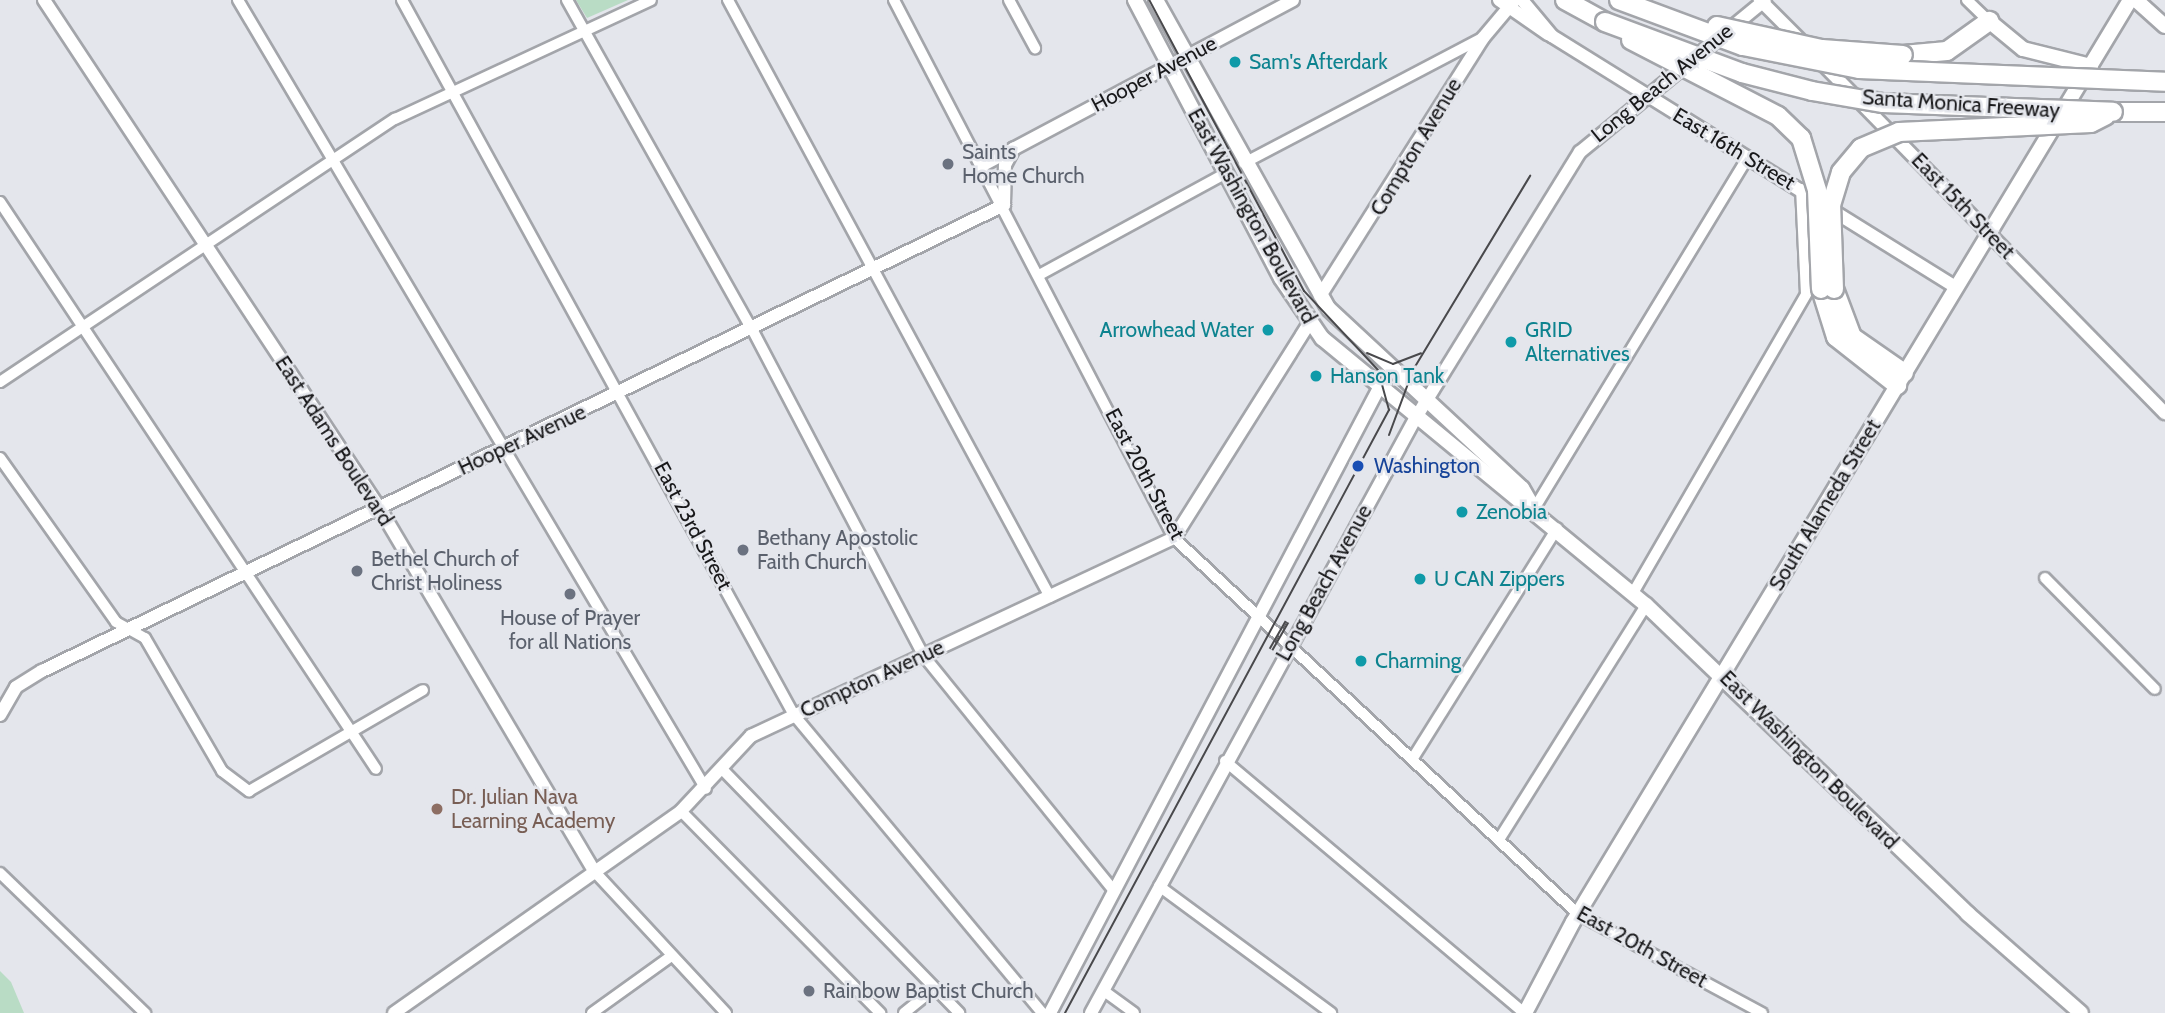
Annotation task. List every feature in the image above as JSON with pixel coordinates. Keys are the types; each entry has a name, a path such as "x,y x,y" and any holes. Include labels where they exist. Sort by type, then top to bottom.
{"highway":[{"path":"1550,0 1598,19 1654,57 1791,125 1812,160 1827,289 1852,337 1901,379"},
{"name":"Santa Monica Freeway","path":"1565,0 1598,19 1742,73 1812,90 1883,103 2165,112"},
{"name":"Santa Monica Freeway","path":"1619,0 1743,46 1859,69 2165,82"},
{"path":"1634,0 1754,36 1903,55 1947,51 1989,21"},
{"path":"1827,289 1833,193 1861,148 1899,132 2091,123 2113,112"}],"main road":[{"name":"East Washington Boulevard","path":"1135,0 1309,324 1377,393 1415,419 1514,500 1534,509 1633,593 1723,674 1968,914 2081,1013"},
{"name":"East Washington Boulevard","path":"1156,0 1320,296 1411,389 1522,488 1534,509"},
{"name":"South Alameda Street","path":"1525,1013 1578,914 2130,0"},
{"path":"2136,0 2165,26"},
{"path":"1989,21 2023,49 2091,66"},
{"path":"1377,393 1392,381 1411,389"}],"street":[{"name":"East Adams Boulevard","path":"44,0 380,509 594,871 670,957 726,1013"},
{"path":"238,0 334,156 706,789"},
{"name":"East 23rd Street","path":"402,0 623,393 794,715 1042,1013"},
{"path":"568,0 752,329 923,655 1115,891"},
{"path":"0,382 334,156 454,93 651,0"},
{"path":"728,0 877,268 1050,597"},
{"name":"East 20th Street","path":"894,0 1041,274 1174,538 1500,838 1578,914 1762,1013"},
{"path":"1009,0 1035,48"},
{"name":"East 16th Street","path":"1522,0 1552,36 1956,287"},
{"path":"1968,0 1989,21"},
{"name":"Long Beach Avenue","path":"1091,1013 1225,761 1415,419 1580,152 1643,94 1763,1"},
{"name":"East 15th Street","path":"1763,1 2165,413"},
{"name":"Hooper Avenue","path":"983,165 1287,2"},
{"path":"1507,2 1552,36"},
{"name":"Compton Avenue","path":"1320,296 1507,2"},
{"path":"1244,163 1483,37"},
{"path":"1004,205 1005,165 1014,148"},
{"path":"1534,509 1748,157"},
{"path":"1041,274 1226,173"},
{"path":"1633,593 1806,294 1801,189"},
{"path":"0,202 249,573 349,733 376,769"},
{"name":"Hooper Avenue","path":"0,715 24,681 623,393 1004,205"},
{"path":"1174,538 1309,324"},
{"name":"Long Beach Avenue","path":"1049,1013 1377,393"},
{"path":"0,458 116,622 145,638 222,771 249,791 423,690"},
{"path":"1413,758 1558,528"},
{"name":"Compton Avenue","path":"394,1013 681,811 706,789 751,736 1174,538"},
{"path":"2045,578 2155,689"},
{"path":"1500,838 1646,605"},
{"path":"1225,761 1525,1013"},
{"path":"723,770 960,1013"},
{"path":"681,811 880,1013"},
{"path":"0,873 145,1013"},
{"path":"1159,886 1331,1013"},
{"path":"592,1013 670,957"},
{"path":"904,1013 934,989"},
{"path":"1104,991 1134,1013"}],"green space":[{"path":"576,0 628,0 587,18"},
{"path":"0,971 11,982 24,1013 0,1013"}],"tram line":[{"path":"1065,1013 1389,410 1378,370 1304,291 1149,0"},
{"path":"1389,435 1413,370 1530,176"},
{"path":"1367,353 1393,364 1421,353"}],"railway":[{"path":"1271,649 1287,621"}],"place":[{"name":"Sam's Afterdark","path":"1235,62"},
{"name":"Saints Home Church","path":"948,164"},
{"name":"Arrowhead Water","path":"1268,330"},
{"name":"GRID Alternatives","path":"1511,342"},
{"name":"Hanson Tank","path":"1316,376"},
{"name":"Washington","path":"1358,466"},
{"name":"Zenobia","path":"1462,512"},
{"name":"Bethany Apostolic Faith Church","path":"743,550"},
{"name":"Bethel Church of Christ Holiness","path":"357,571"},
{"name":"U CAN Zippers","path":"1420,579"},
{"name":"House of Prayer for all Nations","path":"570,594"},
{"name":"Charming","path":"1361,661"},
{"name":"Dr. Julian Nava Learning Academy","path":"437,809"},
{"name":"Rainbow Baptist Church","path":"809,991"}]}
